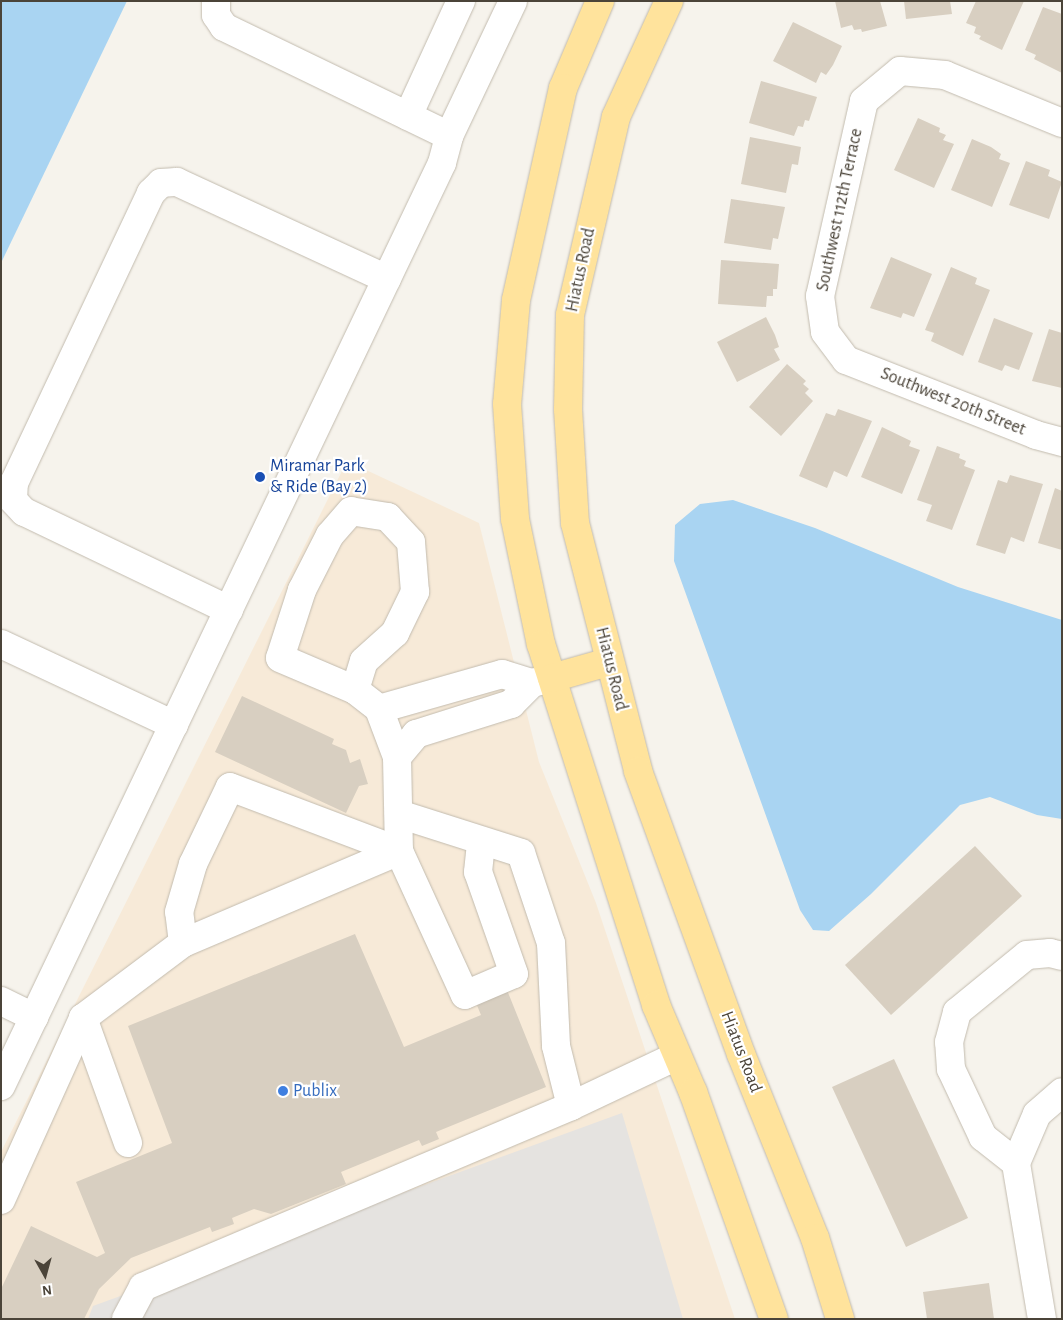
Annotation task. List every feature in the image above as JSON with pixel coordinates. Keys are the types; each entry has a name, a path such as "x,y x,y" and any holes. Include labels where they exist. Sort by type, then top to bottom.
{"main road":[{"path":"600,1 564,88 535,206 516,300 507,404 514,520 541,644 542,681 656,1005 693,1092 774,1319"},
{"name":"Hiatus Road","path":"670,1 616,117 570,315 568,409 576,523 608,662 638,771 741,1054 814,1238 840,1319"},
{"path":"542,681 608,662"}],"street":[{"path":"216,1 216,15 224,27 449,136"},
{"path":"408,116 461,1"},
{"path":"1,1086 442,163 449,136 512,1"},
{"name":"Southwest 112th Terrace","path":"846,360 825,332 820,296 864,101 900,71 945,76 1062,123"},
{"path":"229,610 24,512 14,500 14,483 151,193 161,183 177,182 387,279"},
{"name":"Southwest 20th Street","path":"846,360 1036,435 1062,442"},
{"path":"355,690 364,661 395,633 415,592 411,542 388,516 351,511 330,535 302,590 280,658 355,690 379,709 397,757 399,851 464,995 514,974 478,872 481,841"},
{"path":"1,644 174,725"},
{"path":"379,709 502,674 542,681"},
{"path":"397,757 416,734 511,704 542,681"},
{"path":"183,943 179,912 193,864 230,787 399,851"},
{"path":"399,814 521,854 551,943 556,1046 571,1106"},
{"path":"1,1200 83,1018 183,943 399,851"},
{"path":"1016,1163 983,1136 951,1069 949,1042 958,1012 1027,955 1056,954"},
{"path":"1,1001 34,1017"},
{"path":"83,1018 128,1143"},
{"path":"126,1319 143,1287 571,1106 677,1056"},
{"path":"1042,1319 1016,1163 1037,1114 1062,1092"}],"shaded area":[{"path":"347,461 479,523 539,762 596,903 735,1319 1,1319 1,1152"},
{"path":"622,1113 683,1319 88,1319 93,1306"}],"water":[{"path":"1,1 127,1 1,263"},
{"path":"733,500 815,528 958,587 1062,620 1062,819 1037,815 990,797 960,805 871,894 829,931 813,930 800,910 674,561 675,525 700,504"}],"building":[{"path":"835,1 880,1 887,26 862,32 861,29 854,30 852,25 841,28"},
{"path":"904,1 950,1 952,14 906,19"},
{"path":"976,1 1024,1 1002,50 979,39 981,36 974,33 976,27 966,23"},
{"path":"1043,7 1062,14 1062,73 1034,59 1036,55 1025,50"},
{"path":"793,22 842,46 826,75 821,72 816,83 773,61"},
{"path":"761,81 817,97 809,121 805,120 803,127 798,126 794,136 749,123"},
{"path":"918,118 940,128 939,132 946,135 943,140 954,144 934,188 894,170"},
{"path":"750,137 801,147 798,165 792,164 786,193 741,184"},
{"path":"972,139 991,147 1001,154 999,159 1010,163 992,207 951,190"},
{"path":"1026,161 1050,170 1048,176 1062,182 1049,219 1009,205"},
{"path":"731,199 785,207 778,239 773,238 771,250 724,243"},
{"path":"891,257 932,274 914,317 903,313 901,318 870,308"},
{"path":"721,260 779,264 777,289 773,289 773,296 767,296 766,307 718,304"},
{"path":"951,267 977,278 975,284 990,290 963,356 931,341 934,333 925,330"},
{"path":"766,317 779,347 774,349 780,360 737,382 717,342"},
{"path":"994,318 1033,333 1019,370 1005,365 1002,371 978,362"},
{"path":"1049,329 1062,333 1062,388 1032,381"},
{"path":"787,364 806,381 803,384 809,389 805,393 813,401 781,436 749,407"},
{"path":"838,409 872,421 847,477 834,471 827,488 799,476 826,413 835,416"},
{"path":"882,427 911,441 909,446 920,450 902,494 861,477"},
{"path":"937,446 960,454 959,458 966,461 964,466 975,470 952,530 926,521 932,505 917,500"},
{"path":"1010,475 1043,484 1024,542 1011,537 1005,554 976,545 998,480 1007,483"},
{"path":"1055,488 1062,491 1062,550 1038,543"},
{"path":"242,696 334,739 332,744 346,750 350,763 360,759 368,784 359,786 346,813 215,752"},
{"path":"975,846 1022,896 891,1015 845,965"},
{"path":"355,934 404,1047 481,1015 476,1003 507,990 546,1087 436,1132 439,1139 422,1146 419,1140 341,1172 346,1184 271,1214 254,1209 232,1218 234,1224 212,1232 210,1227 131,1258 99,1289 84,1319 1,1319 1,1289 31,1226 97,1257 105,1253 76,1182 172,1143 128,1026"},
{"path":"894,1059 968,1218 906,1247 832,1087"},
{"path":"989,1283 994,1319 927,1319 923,1292"}],"place":[{"name":"Miramar Park & Ride (Bay 2)","path":"260,477"},
{"name":"Publix","path":"283,1091"}]}
